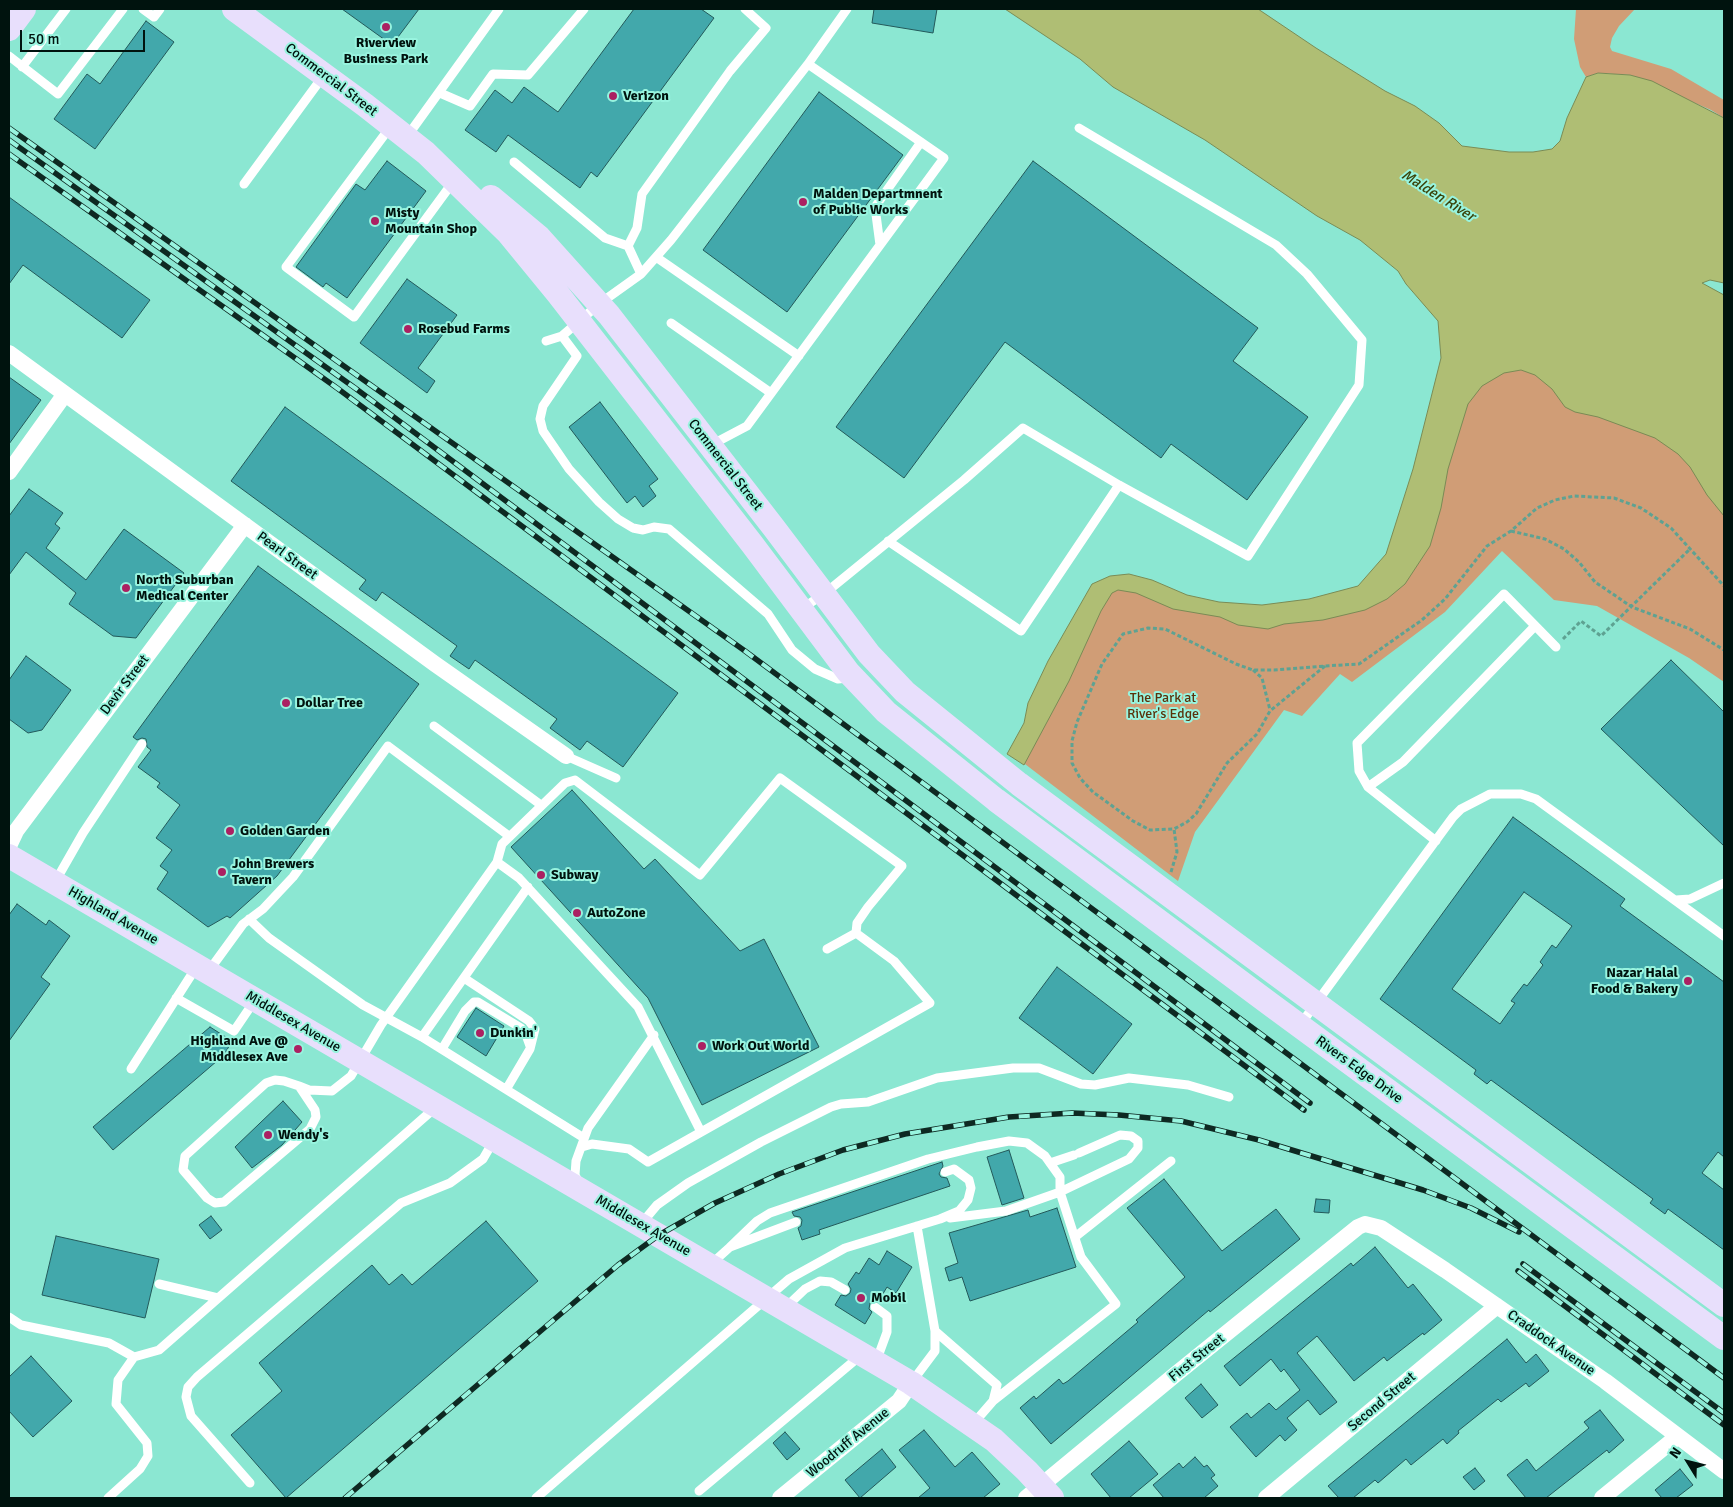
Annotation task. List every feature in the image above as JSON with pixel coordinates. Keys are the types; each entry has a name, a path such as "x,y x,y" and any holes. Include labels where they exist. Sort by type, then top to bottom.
{"main road":[{"path":"9,29 24,9"},
{"name":"Commercial Street","path":"234,9 325,75 426,153 454,170 514,215 539,237 598,304 710,446 869,654 905,692 1019,784"},
{"name":"Commercial Street","path":"426,153 514,239 571,329 801,609 854,678 886,712 996,800"},
{"name":"Rivers Edge Drive","path":"1019,784 1724,1305"},
{"name":"Rivers Edge Drive","path":"996,800 1299,1026 1724,1338"},
{"name":"Highland Avenue","path":"9,856 207,971"},
{"name":"Middlesex Avenue","path":"207,971 256,1000 355,1068 436,1106 911,1383 994,1440 1040,1494"}],"street":[{"name":"Pearl Street","path":"9,353 566,756"},
{"path":"9,472 65,394"},
{"name":"Devir Street","path":"9,846 16,831 245,525"},
{"name":"Craddock Avenue","path":"1371,1225 1381,1228 1497,1306 1724,1471"},
{"name":"First Street","path":"1040,1494 1176,1374 1358,1227 1371,1225"},
{"name":"Second Street","path":"1266,1498 1497,1306"},
{"name":"Woodruff Avenue","path":"780,1498 899,1401 911,1383"},
{"path":"1602,1498 1678,1436"}],"lane":[{"path":"22,66 66,9"},
{"path":"9,56 58,94 123,9"},
{"path":"143,9 154,17 160,9"},
{"path":"455,180 354,317 286,267 398,132 440,93 499,9"},
{"path":"440,93 470,106 493,74 528,75 584,9"},
{"path":"628,246 638,228 642,194 730,71 766,28 745,9"},
{"path":"546,341 571,329 598,304 641,274 671,240 808,64 847,9"},
{"path":"710,446 747,426 944,158 808,64"},
{"path":"244,184 325,75"},
{"path":"801,609 824,594 964,480 1023,428 1248,556 1359,385 1362,340 1307,274 1276,245 1079,128"},
{"path":"880,245 875,207 921,142"},
{"path":"514,162 605,238 628,246 641,274"},
{"path":"656,257 799,356"},
{"path":"671,323 771,393"},
{"path":"571,329 577,356 543,406 540,419 544,431 569,469 599,502 626,524 644,530 654,528 669,529 768,614 792,650 815,669 838,678 854,678"},
{"path":"888,541 1021,631 1119,484"},
{"path":"1436,841 1368,787 1359,771 1357,742 1504,594 1556,647"},
{"path":"1368,787 1402,762 1536,626"},
{"path":"434,726 541,805"},
{"path":"54,882 82,833 142,744"},
{"path":"131,1069 176,998 207,971 231,938 249,919 269,904 292,878 388,746 508,836"},
{"path":"566,756 616,778"},
{"path":"299,1086 315,1110 316,1117 310,1129 224,1202 215,1203 207,1198 183,1170 185,1156 266,1083 275,1080 299,1086 309,1090 332,1091 355,1068 387,1016 497,862 502,844 508,836 564,783 575,780 700,875 780,778 902,866 862,915 857,924 856,933"},
{"path":"1299,1026 1457,813 1476,800 1490,794 1521,794 1536,799 1724,936"},
{"path":"497,862 528,887 638,1007 654,1035 701,1132"},
{"path":"1676,900 1690,899 1724,882"},
{"path":"422,1037 528,887"},
{"path":"249,919 269,938 363,1005 387,1016 507,1088 583,1142 629,1149 648,1162 930,1003 894,961 856,933"},
{"path":"827,949 856,933"},
{"path":"464,978 531,1023 535,1030 530,1049 507,1088"},
{"path":"176,998 234,1031 256,1000"},
{"path":"442,1049 470,1004 478,1002 521,1028 526,1035 530,1049"},
{"path":"588,1194 580,1186 575,1175 576,1162 588,1128 654,1035"},
{"path":"640,1224 657,1205 688,1183 796,1124 841,1104 868,1102 936,1078 1013,1068 1039,1068 1081,1084 1096,1085 1129,1078 1188,1085 1230,1097"},
{"path":"108,1498 140,1470 148,1456 147,1443 116,1404 118,1380 134,1357 159,1350 436,1106"},
{"path":"775,1305 789,1278 845,1248 940,1220 1006,1211 1060,1192 1129,1159 1138,1148 1138,1141 1131,1136 1120,1135 1050,1164"},
{"path":"250,1483 191,1416 186,1397 188,1387 196,1377 400,1203 450,1183 483,1159 494,1140"},
{"path":"710,1266 757,1221 770,1213 928,1159 1008,1141 1027,1143 1045,1156 1060,1177 1060,1192 1081,1257 1116,1304 993,1401 973,1424"},
{"path":"1075,1237 1171,1161"},
{"path":"940,1220 958,1211 968,1200 971,1188 969,1180 962,1173 954,1169 945,1172"},
{"path":"730,1247 796,1222"},
{"path":"911,1383 934,1351 935,1331 917,1226"},
{"path":"536,1498 775,1305 820,1281 831,1282 844,1290"},
{"path":"159,1284 218,1298"},
{"path":"699,1491 869,1358 887,1332 887,1316 875,1307"},
{"path":"9,1317 21,1326 109,1343 134,1357"},
{"path":"935,1331 997,1385 993,1401"}],"path":[{"path":"1253,670 1359,664 1422,620 1445,599 1487,546 1511,531 1537,508 1555,500 1574,496 1614,498 1641,508 1671,528 1724,586"},
{"path":"1511,531 1545,540 1564,549 1579,562 1595,582 1632,607 1690,629 1724,650"},
{"path":"1556,647 1581,621 1601,636 1691,548"},
{"path":"1270,711 1262,678 1253,670 1236,664 1165,629 1148,628 1123,634 1102,664 1076,722 1072,740 1072,763 1080,778 1093,792 1133,821 1150,830 1174,829 1187,822 1196,814 1227,763 1256,734 1270,711 1325,666"},
{"path":"1160,888 1174,867 1177,858 1174,829"}],"green space":[{"path":"1576,9 1635,9 1619,26 1612,38 1610,47 1612,51 1671,69 1724,100 1724,118 1711,110 1630,75 1598,73 1586,77 1580,67 1574,39"},
{"name":"The Park at River's Edge","path":"1524,365 1658,434 1692,462 1724,509 1724,682 1689,658 1597,606 1554,600 1502,551 1445,612 1352,682 1340,674 1302,716 1284,710 1195,832 1178,881 1021,761 1115,583 1178,606 1363,606 1469,391 1501,368"}],"water":[{"name":"Malden River","path":"1005,9 1258,9 1385,91 1415,106 1439,123 1462,146 1509,152 1533,152 1552,149 1560,141 1567,118 1586,77 1598,73 1630,75 1652,81 1724,118 1724,283 1710,280 1702,283 1724,295 1724,516 1707,495 1690,467 1678,454 1655,438 1565,407 1552,389 1535,375 1521,370 1504,373 1482,386 1468,404 1448,469 1441,508 1430,546 1405,584 1387,599 1365,610 1323,620 1284,624 1268,629 1238,625 1220,617 1173,609 1136,593 1118,590 1112,593 1101,611 1069,681 1024,765 1007,754 1024,723 1028,703 1048,661 1092,584 1110,576 1129,574 1152,580 1187,595 1219,602 1262,605 1309,599 1358,586 1386,554 1413,469 1441,358 1438,321 1406,284 1398,271 1360,240 1317,216 1205,140 1113,87 1080,59"}],"building":[{"name":"Riverview Business Park","path":"342,9 419,9 392,45"},
{"name":"Verizon","path":"634,9 701,9 714,18 597,177 591,172 580,188 508,135 496,152 465,130 495,90 512,103 524,87 558,112"},
{"path":"874,9 937,9 933,33 872,23"},
{"path":"146,21 174,42 95,149 54,119 87,74 100,84"},
{"name":"Malden Departmnent of Public Works","path":"819,92 903,155 787,312 703,250"},
{"path":"387,161 426,191 347,298 326,283 323,287 296,267 356,184 365,190"},
{"path":"1033,161 1258,328 1233,361 1308,417 1247,500 1171,444 1161,458 1005,342 904,478 836,427"},
{"path":"9,197 150,300 122,338 23,265 9,284"},
{"name":"Rosebud Farms","path":"407,279 457,315 418,368 435,381 427,393 360,343"},
{"path":"9,377 41,400 9,444"},
{"path":"600,402 658,479 649,486 656,496 643,507 635,496 627,503 569,427"},
{"path":"285,407 678,693 623,767 587,741 580,750 550,728 557,719 475,660 469,669 450,656 457,646 382,592 376,601 359,589 366,580 231,481"},
{"name":"North Suburban Medical Center","path":"29,489 63,513 55,524 60,528 46,548 86,580 124,529 184,573 136,638 113,636 69,604 76,593 26,552 9,575 9,516"},
{"path":"258,566 419,684 277,876 230,918 227,916 208,927 157,889 168,872 160,866 172,850 156,838 180,805 157,787 160,783 138,767 151,750 147,747 146,739 137,740 133,737"},
{"path":"26,656 71,690 42,730 28,733 9,719 9,680"},
{"path":"1671,660 1724,712 1724,846 1601,729"},
{"path":"572,790 644,869 655,859 740,951 764,939 819,1047 702,1105 648,998 511,847"},
{"path":"1513,817 1625,899 1620,906 1724,982 1724,1157 1718,1152 1702,1173 1724,1190 1724,1250 1668,1209 1665,1214 1650,1203 1653,1199 1491,1080 1487,1084 1474,1074 1476,1070 1380,999","holes":["1524,892 1572,926 1556,948 1552,945 1540,962 1543,965 1527,986 1524,984 1511,1001 1515,1003 1500,1024 1452,989"]},
{"path":"17,904 46,925 49,920 70,936 41,977 50,984 9,1041 9,915"},
{"path":"1057,967 1132,1024 1093,1074 1019,1018"},
{"path":"476,1008 504,1026 486,1056 457,1037"},
{"path":"210,1027 232,1041 224,1055 113,1150 93,1127"},
{"path":"283,1101 302,1122 282,1145 252,1168 235,1147"},
{"path":"1009,1150 1024,1198 1002,1205 987,1157"},
{"path":"942,1162 943,1166 939,1174 941,1177 947,1178 950,1186 819,1230 820,1234 802,1240 798,1228 801,1226 802,1220 800,1217 794,1216 792,1212"},
{"path":"1164,1179 1222,1251 1276,1209 1300,1239 1210,1312 1209,1310 1051,1444 1020,1408 1034,1396 1036,1399 1059,1379 1063,1384 1068,1381 1138,1322 1136,1320 1185,1277 1127,1208"},
{"path":"1316,1199 1330,1200 1329,1213 1314,1212"},
{"path":"1057,1208 1076,1267 970,1301 962,1277 949,1281 945,1268 958,1263 949,1233 1028,1210 1030,1217"},
{"path":"211,1216 222,1230 210,1239 199,1225"},
{"path":"486,1221 538,1281 286,1498 231,1435 282,1391 259,1363 372,1265 389,1285 402,1274 412,1285"},
{"path":"56,1236 159,1259 145,1318 42,1295"},
{"path":"1375,1247 1408,1288 1413,1284 1442,1320 1387,1361 1384,1357 1354,1381 1317,1336 1297,1353 1337,1402 1320,1415 1308,1400 1287,1418 1297,1430 1285,1441 1280,1435 1256,1457 1230,1427 1247,1413 1251,1418 1269,1403 1276,1410 1300,1390 1284,1369 1281,1372 1271,1359 1240,1386 1224,1366 1351,1263 1353,1266"},
{"path":"887,1251 912,1267 896,1293 887,1287 878,1302 870,1303 869,1309 872,1312 865,1324 835,1305 841,1295 846,1296 850,1293 851,1289 848,1284 856,1272 859,1274 869,1258 879,1265"},
{"path":"1507,1339 1526,1363 1536,1354 1549,1371 1529,1387 1526,1383 1501,1402 1498,1399 1458,1431 1459,1433 1447,1444 1443,1439 1411,1465 1406,1459 1378,1483 1375,1480 1353,1498 1339,1498 1328,1486"},
{"path":"31,1356 72,1401 33,1437 9,1411 9,1377"},
{"path":"1201,1384 1218,1405 1202,1418 1185,1398"},
{"path":"1600,1410 1624,1440 1609,1453 1607,1450 1546,1498 1526,1498 1507,1475 1527,1459 1536,1471 1589,1428 1584,1422"},
{"path":"924,1430 955,1467 972,1452 1000,1484 983,1498 918,1498 930,1488 899,1450"},
{"path":"785,1432 800,1449 787,1460 773,1443"},
{"path":"1129,1441 1158,1474 1129,1498 1111,1498 1091,1474"},
{"path":"882,1449 896,1467 860,1498 845,1480"},
{"path":"1195,1457 1204,1467 1207,1465 1215,1475 1211,1478 1218,1486 1204,1498 1164,1498 1153,1485 1179,1463 1183,1468"},
{"path":"1475,1468 1485,1481 1474,1490 1463,1477"},
{"path":"1680,1469 1693,1485 1676,1498 1662,1498 1655,1490"}],"railway":[{"path":"9,128 745,651 1724,1378"},
{"path":"9,140 355,388 1310,1103"},
{"path":"9,154 337,388 1304,1110"},
{"path":"345,1498 618,1265 659,1235 715,1203 779,1174 843,1150 905,1134 1009,1117 1072,1113 1181,1121 1259,1140 1423,1190 1471,1208 1519,1232"},
{"path":"1523,1264 1724,1413"},
{"path":"1518,1271 1724,1425"}],"place":[{"name":"Riverview Business Park","path":"386,27"},
{"name":"Verizon","path":"613,96"},
{"name":"Malden Departmnent of Public Works","path":"803,202"},
{"name":"Misty Mountain Shop","path":"375,221"},
{"name":"Rosebud Farms","path":"408,329"},
{"name":"North Suburban Medical Center","path":"126,588"},
{"name":"Dollar Tree","path":"286,703"},
{"name":"Golden Garden","path":"230,831"},
{"name":"John Brewers Tavern","path":"222,872"},
{"name":"Subway","path":"541,875"},
{"name":"AutoZone","path":"577,913"},
{"name":"Nazar Halal Food & Bakery","path":"1688,981"},
{"name":"Dunkin'","path":"480,1033"},
{"name":"Work Out World","path":"702,1046"},
{"name":"Highland Ave @ Middlesex Ave","path":"298,1049"},
{"name":"Wendy's","path":"268,1135"},
{"name":"Mobil","path":"861,1298"}]}
